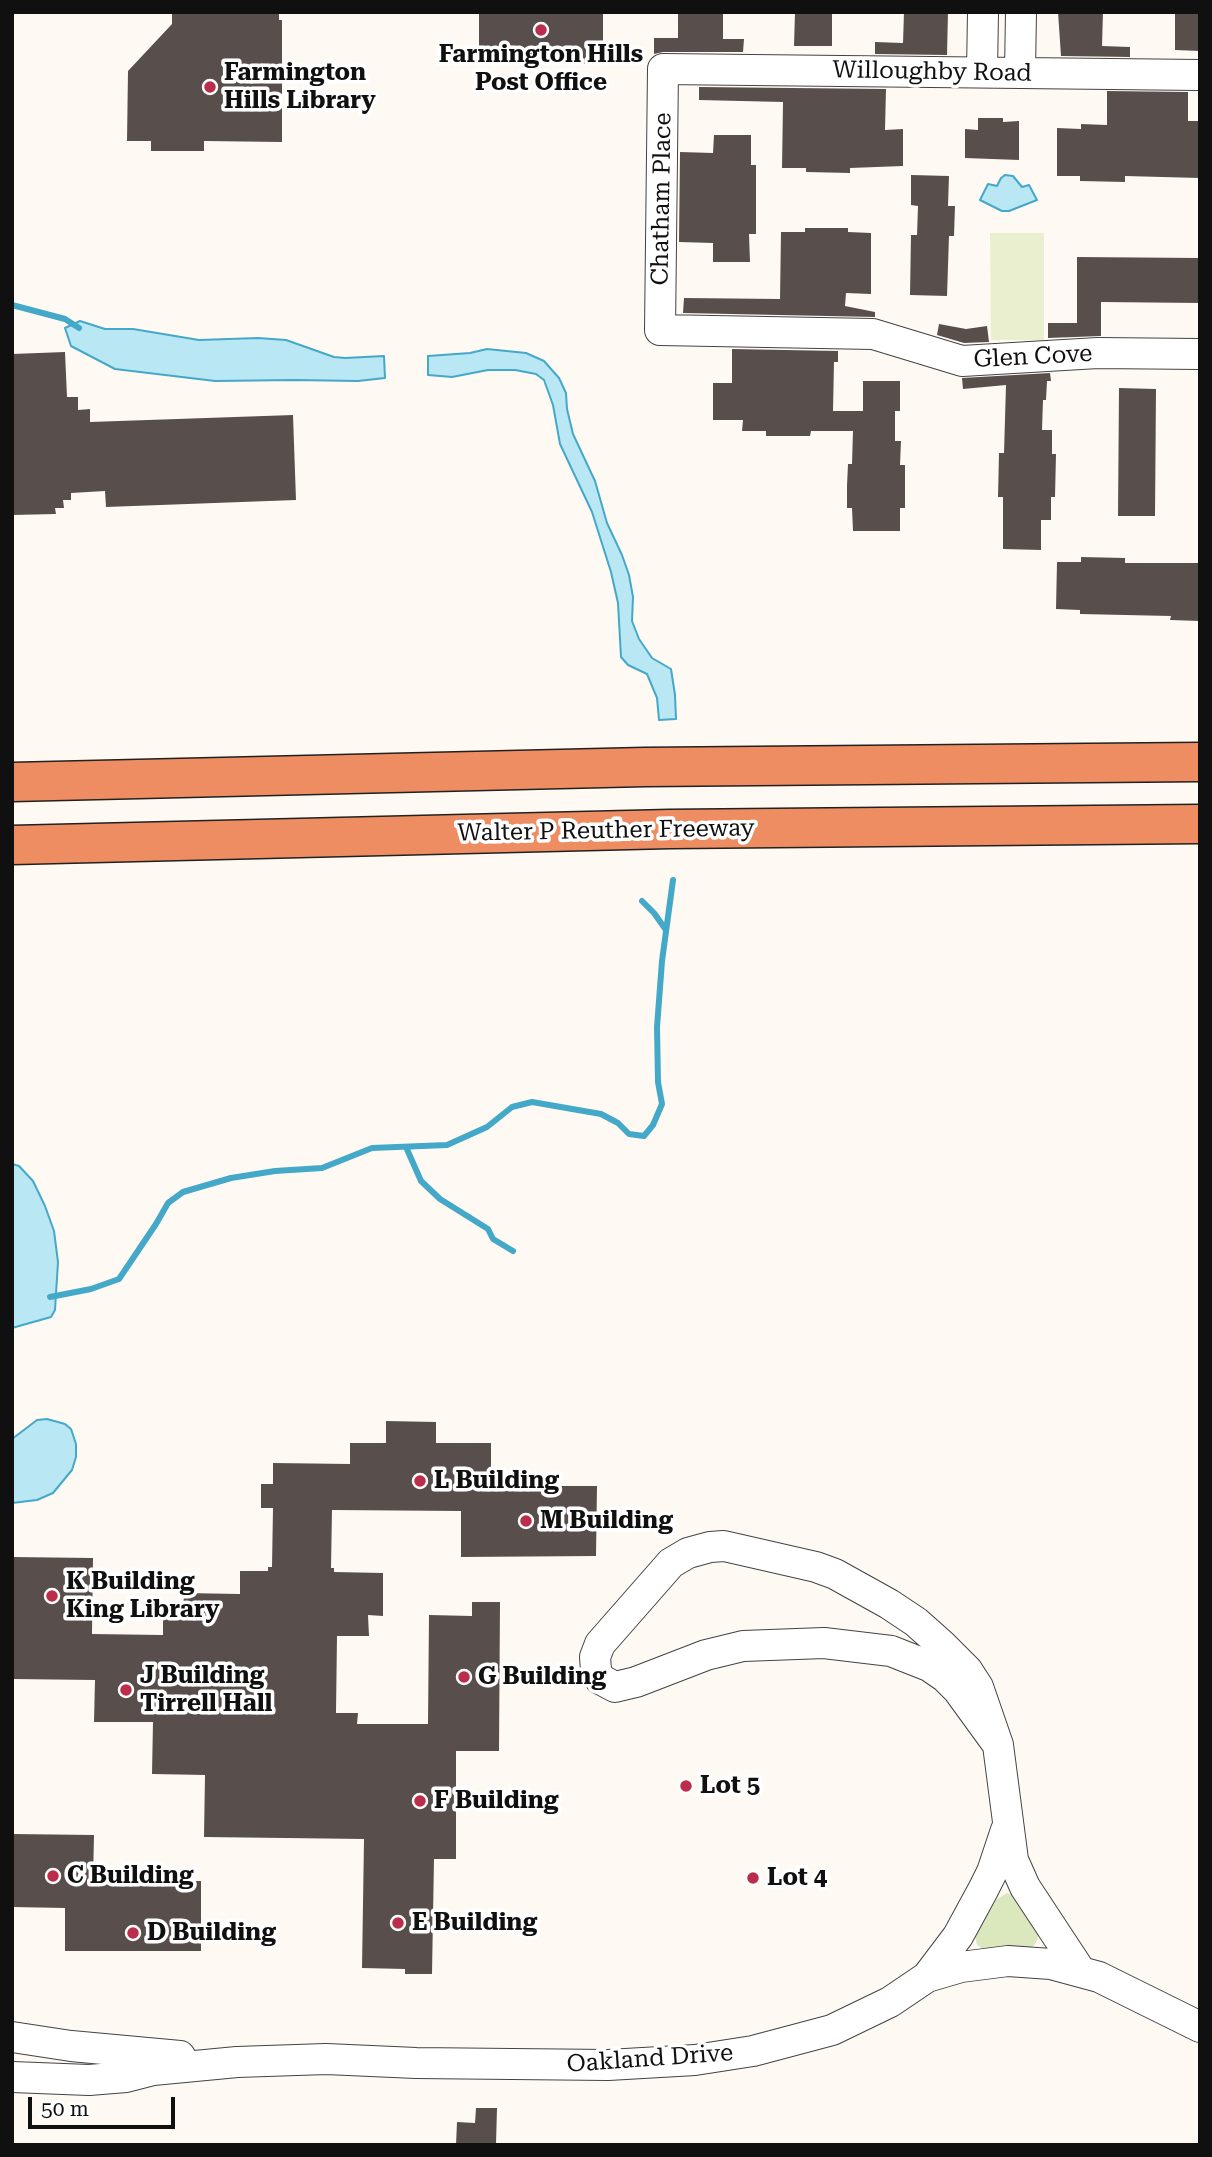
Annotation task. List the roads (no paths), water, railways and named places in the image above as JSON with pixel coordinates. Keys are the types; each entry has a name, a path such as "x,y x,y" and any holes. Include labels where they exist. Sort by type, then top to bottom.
{"highway":[{"path":"1077,762 1200,754"},
{"path":"12,782 645,767 1200,762"},
{"path":"1108,824 1200,837"},
{"name":"Walter P Reuther Freeway","path":"12,845 656,830 1200,824"}],"street":[{"path":"982,72 984,12"},
{"path":"1020,72 1021,12"},
{"name":"Willoughby Road","path":"663,69 1200,75"},
{"name":"Chatham Place","path":"660,330 663,69"},
{"name":"Glen Cove","path":"660,330 873,334 962,361 1098,353 1200,354"},
{"path":"998,1745 958,1690 945,1677 929,1665 891,1651 824,1643 743,1646 706,1655 636,1682 615,1687 600,1679 595,1657 600,1644 671,1563 710,1547 724,1546 816,1567 865,1589 916,1622 951,1654 978,1687 998,1745 1013,1860 1025,1887 1081,1972"},
{"path":"927,1977 958,1936 983,1890 1008,1827"},
{"name":"Oakland Drive","path":"12,2077 89,2080 126,2077 153,2070 237,2062 326,2059 608,2065 695,2060 753,2051 832,2030 890,2001 927,1977 961,1967 1008,1961 1029,1961 1099,1978 1200,2027"},
{"name":"Oakland Drive","path":"12,2038 237,2062"}],"water":[{"path":"1005,175 1013,176 1022,187 1029,185 1037,200 1002,211 980,200 988,184 997,186"},
{"path":"80,321 105,329 133,329 199,340 286,340 334,357 384,356 385,378 358,381 215,381 115,369 71,346 65,328"},
{"path":"487,349 526,353 544,361 559,378 566,393 573,434 595,481 607,523 629,575 633,597 632,621 639,639 652,658 671,669 676,719 659,720 657,698 647,674 628,665 621,657 618,603 611,572 592,512 560,444 553,405 544,380 536,374 515,370 488,370 452,377 428,375 428,356"},
{"path":"12,1164 19,1166 33,1181 45,1206 54,1231 58,1262 55,1310 51,1317 12,1328"},
{"path":"47,1419 65,1424 71,1429 76,1444 72,1470 53,1493 37,1500 12,1503 12,1439 37,1420"}],"waterway":[{"path":"12,305 65,319 79,328"},
{"path":"50,1297 91,1289 119,1279 168,1203 183,1192 231,1178 275,1171 322,1168 372,1148 447,1145 487,1127 512,1107 532,1102 601,1114 618,1123 629,1134 644,1136 653,1125 662,1104 658,1082 657,1027 662,961 673,880"},
{"path":"642,901 666,930"},
{"path":"406,1147 421,1181 440,1199 488,1229 493,1239 513,1251"}],"place":[{"name":"Farmington Hills Post Office","path":"541,30"},
{"name":"Farmington Hills Library","path":"210,87"},
{"name":"L Building","path":"420,1481"},
{"name":"M Building","path":"526,1521"},
{"name":"K Building King Library","path":"52,1596"},
{"name":"G Building","path":"464,1677"},
{"name":"J Building Tirrell Hall","path":"126,1690"},
{"name":"Lot 5","path":"686,1786"},
{"name":"F Building","path":"420,1801"},
{"name":"C Building","path":"53,1876"},
{"name":"Lot 4","path":"753,1878"},
{"name":"E Building","path":"398,1923"},
{"name":"D Building","path":"133,1933"}]}
